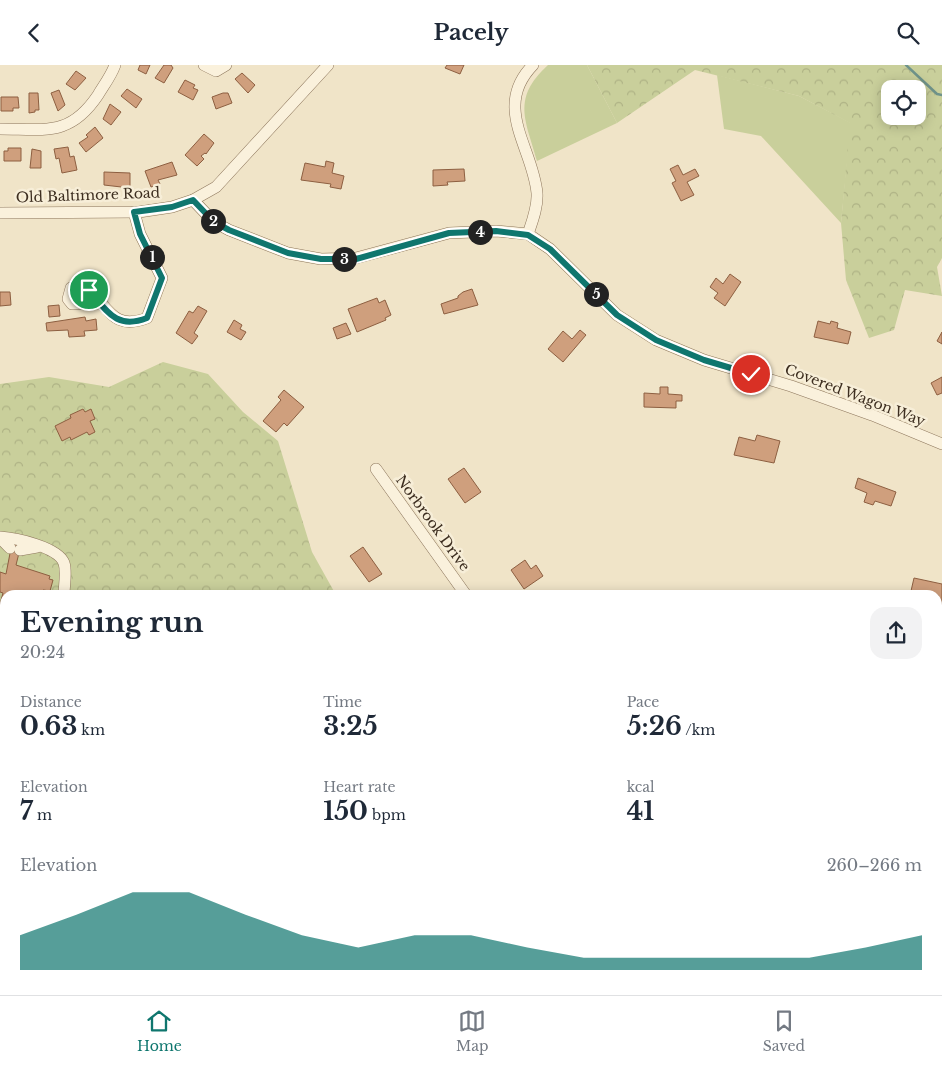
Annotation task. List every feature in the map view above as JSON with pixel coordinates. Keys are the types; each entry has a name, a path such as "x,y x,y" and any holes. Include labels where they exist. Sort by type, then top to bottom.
{"street":[{"path":"0,129 55,129 68,126 76,121 92,103 111,75 115,65"},
{"path":"204,65 216,71 226,65"},
{"name":"Old Baltimore Road","path":"0,213 134,212 172,207 193,200 216,187 328,65"},
{"path":"528,235 533,220 537,194 517,127 514,104 522,82 533,65"},
{"name":"Covered Wagon Way","path":"193,200 214,222 229,230 288,253 321,259 356,259 449,233 496,231 528,235 550,249 617,315 656,340 704,360 791,386 872,415 942,444"},
{"path":"101,303 114,319 121,321 141,320 147,318 152,310 161,287 162,278 140,234 134,212"},
{"name":"Norbrook Drive","path":"376,469 462,590"},
{"path":"0,537 27,542 52,551 64,561 64,590"},
{"path":"0,537 15,549 37,547"}],"green space":[{"path":"548,65 587,65 617,123 537,161 526,122 525,100 536,77"},
{"path":"587,65 942,65 942,258 937,267 942,296 905,290 894,330 869,338 846,280 841,223 850,123 799,96 695,70 617,123"},
{"path":"717,75 799,96 851,123 841,223 761,136 724,129"},
{"path":"163,362 208,374 243,412 278,441 312,552 333,590 0,590 0,384 49,377 109,387"}],"building":[{"path":"140,65 150,65 146,74 138,70"},
{"path":"164,65 171,65 173,68 164,83 155,78"},
{"path":"447,65 464,65 460,74 445,68"},
{"path":"76,71 86,78 75,90 66,84"},
{"path":"242,73 255,85 248,93 235,79"},
{"path":"185,80 195,85 193,88 198,90 193,100 178,92"},
{"path":"127,89 142,99 136,108 121,96"},
{"path":"59,90 65,105 58,111 51,93"},
{"path":"29,93 38,93 39,110 29,113"},
{"path":"228,93 232,103 216,109 212,97"},
{"path":"1,97 18,97 19,108 13,108 13,111 1,111"},
{"path":"110,104 121,112 111,125 103,119"},
{"path":"95,127 103,138 86,152 79,143 88,137 86,135"},
{"path":"204,134 214,143 206,154 201,156 204,159 197,166 185,155"},
{"path":"68,147 70,157 74,156 77,170 62,173 59,158 56,159 54,149"},
{"path":"8,148 21,148 21,161 4,161 4,151 8,151"},
{"path":"32,149 41,151 41,168 30,168"},
{"path":"326,161 334,163 332,173 344,176 341,189 330,187 331,184 301,180 305,163 325,167"},
{"path":"172,162 177,175 158,180 160,184 151,187 145,171"},
{"path":"678,165 683,175 695,169 699,176 687,182 694,195 681,201 672,183 676,181 670,169"},
{"path":"464,169 465,181 447,182 448,185 433,186 433,170"},
{"path":"104,172 130,173 130,188 104,185"},
{"path":"730,274 741,282 725,306 714,298 718,293 710,287 716,278 723,284"},
{"path":"472,289 478,305 444,314 441,304 458,298 463,292"},
{"path":"0,292 10,292 11,305 0,306"},
{"path":"377,298 379,303 385,300 391,315 385,318 386,320 357,332 348,309"},
{"path":"59,305 60,316 49,317 48,306"},
{"path":"198,306 207,311 194,333 198,336 192,344 176,333 189,311 193,313"},
{"path":"85,317 86,321 96,319 97,330 84,331 85,336 69,337 68,330 47,331 46,323"},
{"path":"234,320 242,325 240,329 246,332 241,340 227,332"},
{"path":"818,321 830,324 831,321 838,323 837,328 851,332 848,344 814,337"},
{"path":"346,323 351,334 337,339 333,328"},
{"path":"580,330 586,335 563,362 548,349 563,331 572,339"},
{"path":"942,332 942,344 937,341"},
{"path":"942,377 942,393 937,395 931,383"},
{"path":"660,387 668,387 668,394 682,395 682,401 676,401 676,408 644,407 644,393 660,394"},
{"path":"284,390 304,407 287,426 284,423 276,432 263,421 281,400 278,397"},
{"path":"83,409 85,412 91,409 95,419 90,421 95,432 89,435 87,432 71,440 70,437 62,441 55,426 71,418 70,415"},
{"path":"757,435 780,441 774,463 734,455 739,437 755,441"},
{"path":"464,468 481,492 465,503 448,479"},
{"path":"858,478 896,492 891,506 875,501 873,505 864,502 867,493 855,488"},
{"path":"12,543 21,545 16,565 50,576 49,579 53,580 50,590 0,590 0,572 6,574"},
{"path":"363,547 382,574 369,582 350,556"},
{"path":"525,560 531,569 536,565 543,576 524,589 511,570"},
{"path":"914,578 942,584 942,590 911,590"}],"waterway":[{"path":"906,65 937,94 942,95"}],"route":[{"path":"89,290 114,319 130,321 147,318 161,287 162,278 140,234 134,212 172,207 193,200 214,222 229,230 288,253 321,259 356,259 449,233 496,231 528,235 550,249 617,315 656,340 704,360 751,374"}]}
